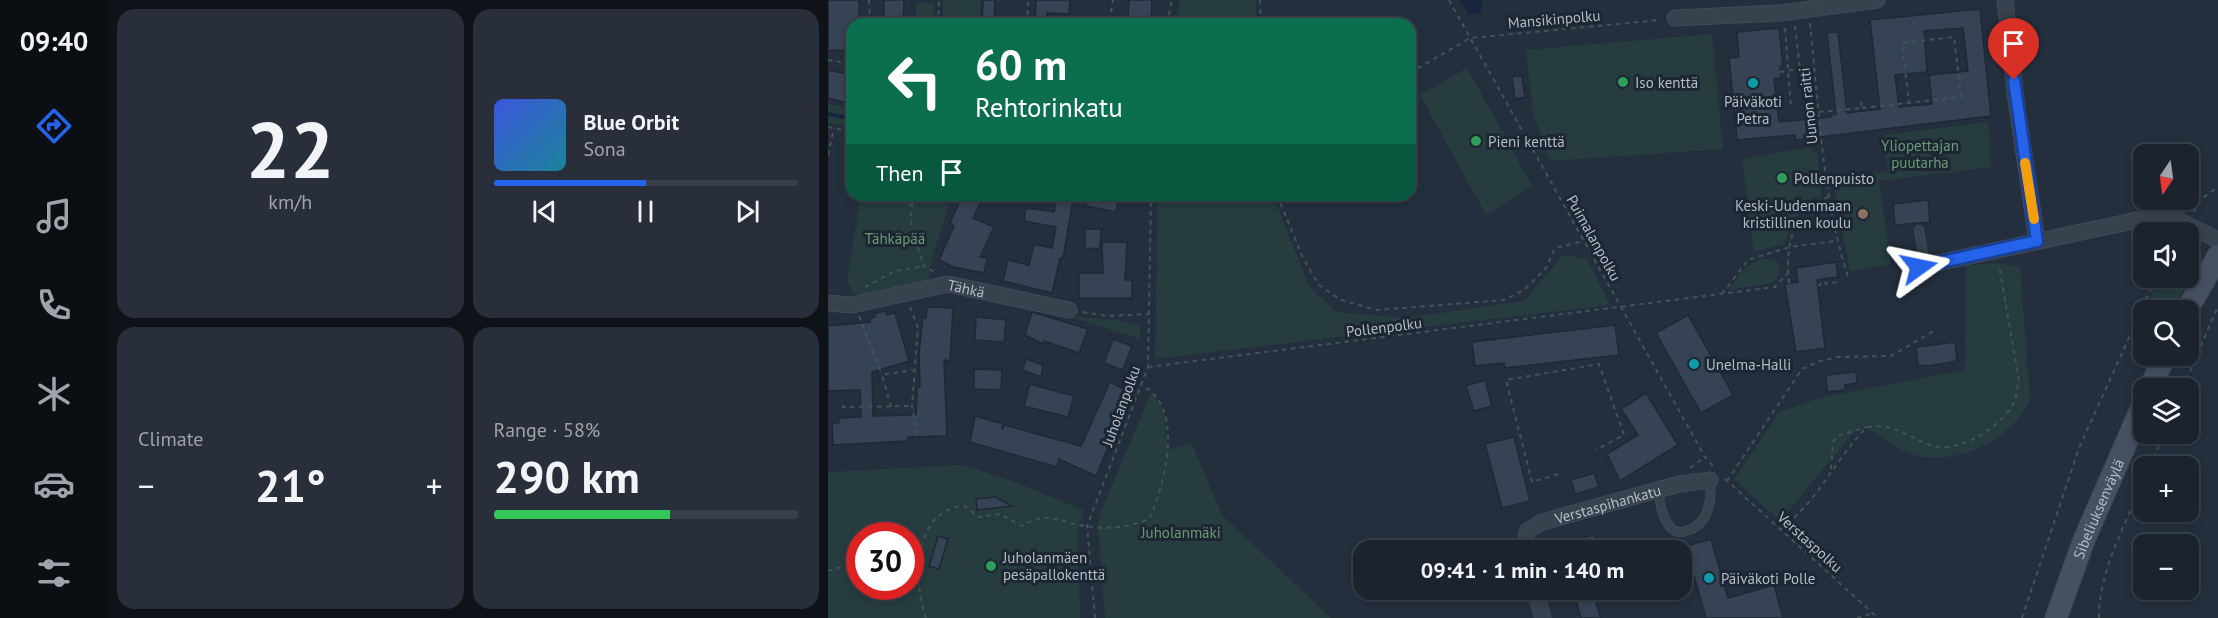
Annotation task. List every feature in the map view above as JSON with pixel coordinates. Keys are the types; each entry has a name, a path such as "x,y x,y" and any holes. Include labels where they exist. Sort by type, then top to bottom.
{"main road":[{"path":"2193,300 2218,256"},
{"name":"Sibeliuksenväylä","path":"2056,618 2084,540 2133,427"}],"street":[{"path":"1675,18 1795,11 1877,0"},
{"path":"2005,0 2016,100 2037,241"},
{"path":"1922,266 2142,219 2174,218 2185,222"},
{"path":"2199,229 2218,240"},
{"name":"Tähkä","path":"828,303 855,304 948,284 1069,310"},
{"name":"Verstaspihankatu","path":"1524,540 1532,527 1658,491 1710,480"},
{"path":"1538,600 1543,618"}],"lane":[{"path":"1919,230 1922,266"},
{"path":"1658,491 1664,516 1671,528 1682,533 1697,528 1706,514 1710,502 1710,480"}],"path":[{"path":"870,0 870,18"},
{"path":"938,18 939,0"},
{"path":"1027,18 1028,0"},
{"path":"1111,18 1113,0"},
{"path":"1168,18 1172,0"},
{"path":"1260,0 1261,18"},
{"name":"Puimalanpolku","path":"1449,0 1705,457 1727,481"},
{"path":"1795,11 1800,68"},
{"path":"1791,108 1789,70 1795,11"},
{"name":"Uunon raitti","path":"1795,11 1814,66 1836,241 1849,280"},
{"path":"1055,17 1066,18"},
{"name":"Mansikinpolku","path":"1470,38 1675,18"},
{"path":"1819,112 1862,108 1909,103 1961,97 1954,37 1902,43 1909,103"},
{"path":"1416,70 1470,38"},
{"path":"828,60 841,62"},
{"path":"1780,72 1814,66"},
{"path":"1861,101 1862,108"},
{"path":"828,127 846,131"},
{"path":"828,155 834,128"},
{"path":"2189,222 2201,198 2218,187"},
{"path":"1789,283 1793,230 1803,214 1815,203 1829,197"},
{"path":"908,201 910,217 924,266"},
{"path":"910,206 913,201"},
{"name":"Juholanpolku","path":"1095,618 1087,526 1143,386 1148,367 1151,201"},
{"path":"1279,201 1303,258 1319,285 1341,300 1377,310 1504,300 1524,290 1546,268 1555,249 1584,241"},
{"path":"1722,294 1748,260 1790,247 1836,241"},
{"path":"1831,469 1833,442 1837,436 1852,429 1893,427 1942,447 1976,438 2005,415 2015,400 2019,381 1999,265"},
{"path":"864,287 895,271 924,266 942,277 948,284"},
{"name":"Pollenpolku","path":"1148,367 1775,287 1788,273"},
{"path":"1826,284 1838,282"},
{"path":"2022,618 2079,448 2150,288"},
{"path":"904,294 918,327 912,406 917,434"},
{"path":"2146,296 2148,300"},
{"path":"855,304 882,375 891,406"},
{"path":"2187,378 2218,306"},
{"path":"1069,310 1109,316 1149,314"},
{"path":"1727,481 1802,369 1820,361 1839,357 1891,356 1935,330"},
{"path":"1558,474 1532,482 1506,380 1599,364 1624,435 1596,450"},
{"path":"882,375 913,370"},
{"path":"924,542 940,515 956,506 965,506 978,517 1000,514 1022,526 1045,516 1087,526 1126,528 1149,519 1158,500 1169,456 1164,413 1152,390 1143,386"},
{"path":"843,405 843,407 912,406"},
{"path":"1780,529 1794,519 1816,495 1831,469 1867,427"},
{"name":"Verstaspolku","path":"1727,481 1878,618"},
{"path":"2099,618 2099,599 2115,548 2133,507"},
{"path":"828,571 846,565"},
{"path":"922,600 926,618"},
{"path":"1857,618 1873,613"}],"green space":[{"path":"943,0 981,0 980,18 943,18"},
{"path":"1180,0 1256,0 1256,18 1176,18"},
{"path":"916,3 934,3 934,18 916,18"},
{"name":"Iso kenttä","path":"1712,34 1723,149 1550,161 1533,114 1526,50"},
{"name":"Pieni kenttä","path":"1467,68 1532,186 1486,215 1420,95"},
{"path":"828,104 846,107 846,126 828,123"},
{"name":"Yliopettajan puutarha","path":"1988,122 1991,167 1879,181 1891,264 1850,271 1832,178 1888,172 1884,135"},
{"name":"Pollenpuisto","path":"1812,147 1811,151 1817,151 1822,197 1812,198 1793,220 1784,244 1754,252 1742,159"},
{"name":"Tähkäpää","path":"860,201 950,201 931,262 930,277 925,282 859,295 852,292 847,279"},
{"path":"1158,201 1275,201 1310,288 1337,312 1406,318 1524,301 1563,255 1587,259 1610,305 1155,359"},
{"path":"1762,258 1778,262 1779,271 1771,283 1728,290 1746,267"},
{"path":"1999,263 2020,267 2030,399 2022,413 2000,436 1971,451 1939,458 1908,453 1866,428 1854,432 1780,521 1734,479 1779,412 1819,398 1965,370 1966,265"},
{"path":"2155,288 2185,288 2178,300 2156,300 2150,297"},
{"path":"1068,316 1118,320 1140,325 1140,339"},
{"name":"Juholanmäki","path":"1152,391 1164,413 1168,450 1191,442 1222,515 1331,618 1105,618 1098,527 1100,514"},
{"path":"963,465 1020,484 1083,510 1078,531 1080,618 828,618 828,472"}],"water":[{"path":"1459,0 1482,0 1481,13 1469,15"}],"building":[{"path":"828,0 859,0 859,18 846,18 846,51 828,50"},
{"path":"884,0 904,0 903,18 884,18"},
{"path":"983,0 995,0 994,18 982,18"},
{"path":"1036,0 1070,0 1069,14 1047,13 1047,18 1035,18"},
{"path":"1129,0 1152,0 1151,18 1128,18"},
{"path":"1980,9 1991,116 1796,140 1795,135 1737,140 1729,58 1739,57 1737,32 1779,28 1783,66 1780,66 1781,78 1774,79 1779,122 1831,117 1836,114 1827,33 1838,32 1847,113 1880,109 1870,20","holes":["1963,28 1968,71 1929,75 1932,104 1899,107 1895,75 1927,72 1924,31"]},
{"path":"828,70 846,74 846,103 828,98"},
{"path":"1522,76 1525,97 1515,99 1512,77"},
{"path":"1928,200 1930,222 1895,225 1893,204"},
{"path":"960,201 981,201 973,218 994,227 980,257 987,258 984,273 953,267 939,260 954,226 950,223"},
{"path":"1056,201 1073,201 1063,258 1060,258 1052,293 1003,281 1008,260 1029,265 1034,244 1052,248 1056,227 1024,221 1026,208 1054,212"},
{"path":"1086,201 1118,201 1116,212 1086,206"},
{"path":"1085,229 1101,229 1100,249 1085,248"},
{"path":"1102,242 1127,242 1125,280 1132,280 1132,298 1079,298 1079,273 1103,273"},
{"path":"1836,262 1838,277 1817,280 1825,348 1796,352 1785,284 1798,282 1796,268"},
{"path":"927,308 953,308 950,361 944,360 947,436 908,437 908,441 833,445 832,423 839,423 838,418 861,417 860,390 828,391 828,326 870,322 869,319 875,317 874,314 885,311 887,315 895,313 909,361 872,372 873,416 916,415 917,388 920,387 919,353 923,318 926,318"},
{"path":"1032,312 1088,329 1079,353 1044,341 1043,344 1025,335"},
{"name":"Unelma-Halli","path":"1688,315 1733,395 1701,413 1656,333"},
{"path":"976,317 1006,320 1004,342 975,340"},
{"path":"1615,325 1619,355 1505,368 1504,363 1475,366 1472,342"},
{"path":"1113,339 1132,346 1123,370 1104,363"},
{"path":"1955,342 1957,361 1928,366 1918,365 1916,347"},
{"path":"1026,359 1043,365 1041,377 1022,370"},
{"path":"974,369 1002,370 1001,390 974,389"},
{"path":"1856,372 1857,383 1845,385 1845,390 1827,392 1826,375"},
{"path":"1485,380 1492,406 1474,411 1466,386"},
{"path":"1110,382 1130,392 1113,425 1117,427 1096,476 1059,459 1057,467 970,442 975,416 1003,424 1002,430 1004,425 1081,446"},
{"path":"1030,384 1074,396 1068,417 1024,406"},
{"path":"1646,393 1678,445 1620,481 1607,454 1638,435 1621,409"},
{"path":"1514,437 1530,501 1502,508 1485,444"},
{"path":"1594,473 1599,487 1575,494 1571,480"},
{"path":"995,497 1012,506 977,510 976,499"},
{"path":"1594,535 1596,540 1582,540 1581,538"},
{"path":"938,536 948,539 939,569 929,566"},
{"name":"Päiväkoti Polle","path":"1711,539 1728,598 1774,585 1783,618 1706,618 1694,576 1692,577 1692,544"},
{"path":"1576,600 1595,600 1601,618 1581,618"}],"waterway":[{"path":"828,114 846,118"}],"slow traffic":[{"path":"2025,163 2034,219"}],"place":[{"name":"Iso kenttä","path":"1623,82"},
{"name":"Päiväkoti Petra","path":"1753,83"},
{"name":"Pieni kenttä","path":"1476,141"},
{"name":"Pollenpuisto","path":"1782,178"},
{"name":"Keski-Uudenmaan kristillinen koulu","path":"1863,214"},
{"name":"Unelma-Halli","path":"1694,364"},
{"name":"Juholanmäen pesäpallokenttä","path":"991,566"},
{"name":"Päiväkoti Polle","path":"1709,578"}],"route":[{"path":"1919,267 2037,241 2014,80"}]}
